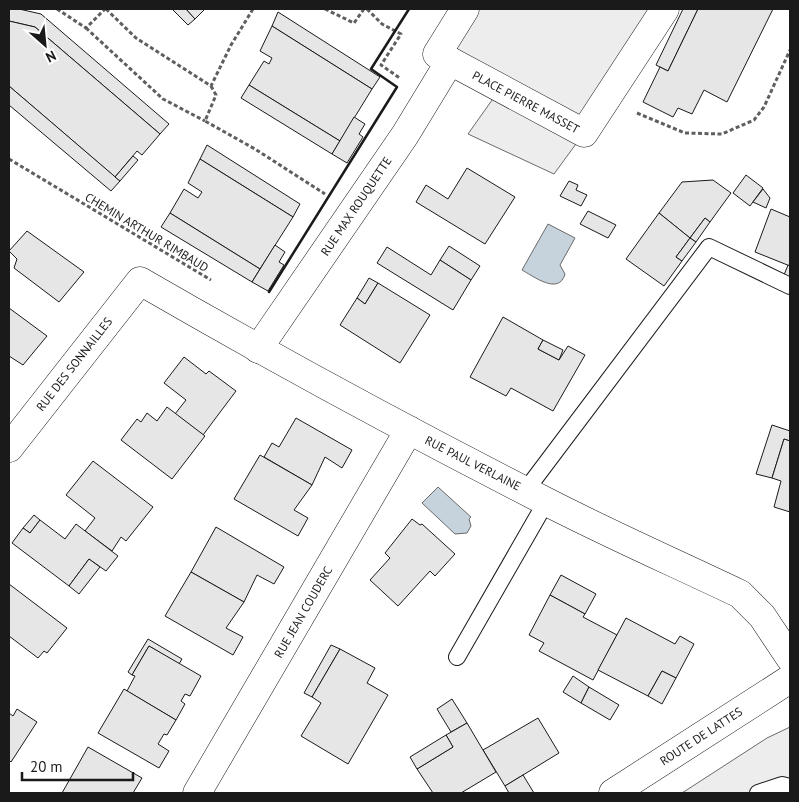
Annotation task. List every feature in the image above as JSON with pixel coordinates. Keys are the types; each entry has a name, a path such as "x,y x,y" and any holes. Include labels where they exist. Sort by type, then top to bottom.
{"street":[{"path":"450,61 437,54 465,9"},
{"name":"PLACE PIERRE MASSET","path":"450,61 584,133 665,9"},
{"name":"RUE MAX ROUQUETTE","path":"258,349 352,212 450,61"},
{"name":"RUE PAUL VERLAINE","path":"140,281 258,349 409,430 536,496 740,594 762,616 790,658"},
{"name":"RUE DES SONNAILLES","path":"9,448 140,281"},
{"name":"RUE JEAN COUDERC","path":"197,793 409,430"},
{"name":"ROUTE DE LATTES","path":"613,793 790,679"}],"lane":[{"path":"457,657 536,496 709,247 790,286"},
{"path":"758,793 782,784 790,787"}],"path":[{"path":"57,9 86,28 163,99 255,149 352,212"},
{"path":"86,28 105,9 136,38 211,86 216,95 204,121"},
{"path":"211,86 231,45 253,9"},
{"path":"325,9 354,23 365,9 382,24 401,34 381,65 428,97"},
{"path":"606,100 684,133 722,134 754,120 764,107 790,50"},
{"name":"CHEMIN ARTHUR RIMBAUD","path":"9,159 213,282"}],"shaded area":[{"path":"465,9 661,9 586,130 437,54"},
{"path":"497,93 584,133 554,174 468,134"},
{"path":"548,224 575,238 560,265 565,274 557,284 545,283 522,270"},
{"path":"438,487 471,517 469,519 471,526 467,533 455,534 422,503"},
{"path":"790,727 790,793 682,793 767,738"}],"building":[{"path":"9,9 19,9 41,14 169,124 160,134 35,27 9,21"},
{"path":"172,9 186,9 195,19 188,25"},
{"path":"186,9 205,9 195,19"},
{"path":"683,9 698,9 668,71 656,65"},
{"path":"698,9 773,9 727,102 704,90 692,114 678,108 673,117 643,102 660,67 668,71"},
{"path":"278,12 380,77 372,89 272,26"},
{"path":"9,21 35,27 160,134 142,155 137,151 115,177 9,86"},
{"path":"272,26 372,89 340,141 249,85 264,61 269,64 272,58 260,51"},
{"path":"249,85 340,141 332,154 241,98"},
{"path":"9,86 120,181 111,191 9,105"},
{"path":"354,117 365,124 359,134 363,137 347,163 332,154"},
{"path":"207,145 300,204 293,217 200,159"},
{"path":"133,156 138,160 120,181 115,177"},
{"path":"200,159 293,217 260,269 170,213 184,189 198,198 202,192 188,183"},
{"path":"467,168 515,197 485,244 416,202 426,185 448,199"},
{"path":"746,175 763,188 750,206 733,193"},
{"path":"713,180 731,193 710,222 705,218 690,238 659,213 682,182"},
{"path":"569,181 578,185 576,190 587,195 581,206 560,196"},
{"path":"763,189 770,198 766,208 753,202"},
{"path":"771,209 790,217 790,266 755,252"},
{"path":"588,211 616,225 608,238 580,224"},
{"path":"170,213 260,269 252,282 161,227"},
{"path":"659,213 690,238 676,257 682,261 664,286 626,259"},
{"path":"705,218 710,222 696,242 690,238"},
{"path":"27,231 84,272 59,302 14,268 17,259 9,251"},
{"path":"690,238 696,242 682,261 676,257"},
{"path":"275,245 285,252 279,262 284,265 268,291 252,282"},
{"path":"449,246 480,266 471,280 440,260"},
{"path":"387,247 431,275 440,260 471,280 453,310 377,263"},
{"path":"788,265 790,266 790,278 784,275"},
{"path":"369,278 378,283 365,304 357,298"},
{"path":"378,283 430,315 400,363 340,325 357,298 365,304"},
{"path":"9,308 47,336 23,365 9,356"},
{"path":"503,317 543,340 538,349 559,360 568,346 585,355 553,411 511,388 506,396 470,377"},
{"path":"543,340 563,350 559,360 538,349"},
{"path":"184,357 206,374 209,371 236,391 203,435 175,414 186,400 164,383"},
{"path":"167,407 205,436 172,479 121,440 137,419 141,422 147,413 157,421"},
{"path":"296,418 352,450 342,468 325,457 312,485 264,457 272,443 279,447"},
{"path":"772,425 790,431 790,441 784,439 772,478 756,474"},
{"path":"784,439 790,441 790,512 774,507 781,481 772,478"},
{"path":"260,455 312,485 294,510 308,518 298,536 234,499"},
{"path":"93,461 153,507 126,541 121,537 112,551 85,531 95,518 66,495"},
{"path":"34,515 40,520 30,533 23,528"},
{"path":"412,519 420,525 422,524 455,554 435,576 430,571 398,606 370,580 390,558 385,553"},
{"path":"40,520 65,539 76,524 118,556 106,571 89,559 69,586 12,543 23,528 30,533"},
{"path":"216,527 284,567 274,584 257,575 244,602 191,572"},
{"path":"89,559 100,567 79,594 69,586"},
{"path":"191,572 244,602 226,628 243,637 233,655 165,616"},
{"path":"561,575 596,594 585,614 550,595"},
{"path":"9,584 67,628 47,653 44,651 38,658 9,636"},
{"path":"550,595 585,614 583,617 617,635 593,680 539,651 544,643 529,635"},
{"path":"626,618 675,644 680,636 694,644 676,678 662,671 648,696 598,670"},
{"path":"148,639 182,659 179,664 149,646 132,675 128,672"},
{"path":"331,645 340,649 312,697 304,693"},
{"path":"149,646 201,676 190,696 185,694 181,701 185,704 176,720 127,691 135,676 132,675"},
{"path":"340,649 375,668 367,683 388,695 348,764 301,736 321,703 312,697"},
{"path":"662,671 676,678 662,704 648,696"},
{"path":"573,676 589,687 581,703 563,692"},
{"path":"589,687 619,705 610,720 581,703"},
{"path":"124,689 176,720 167,735 164,734 158,744 169,751 159,768 98,733"},
{"path":"452,699 467,723 451,732 437,709"},
{"path":"17,709 37,722 11,762 9,760 9,713 13,716"},
{"path":"538,718 559,753 505,786 483,750"},
{"path":"467,723 496,772 461,793 433,793 417,769 453,747 446,735"},
{"path":"446,735 453,747 417,769 410,757"},
{"path":"88,747 142,778 133,793 62,793"},
{"path":"523,775 534,793 509,793 505,786"}],"wall":[{"path":"269,292 397,87 371,69 409,9"}]}
